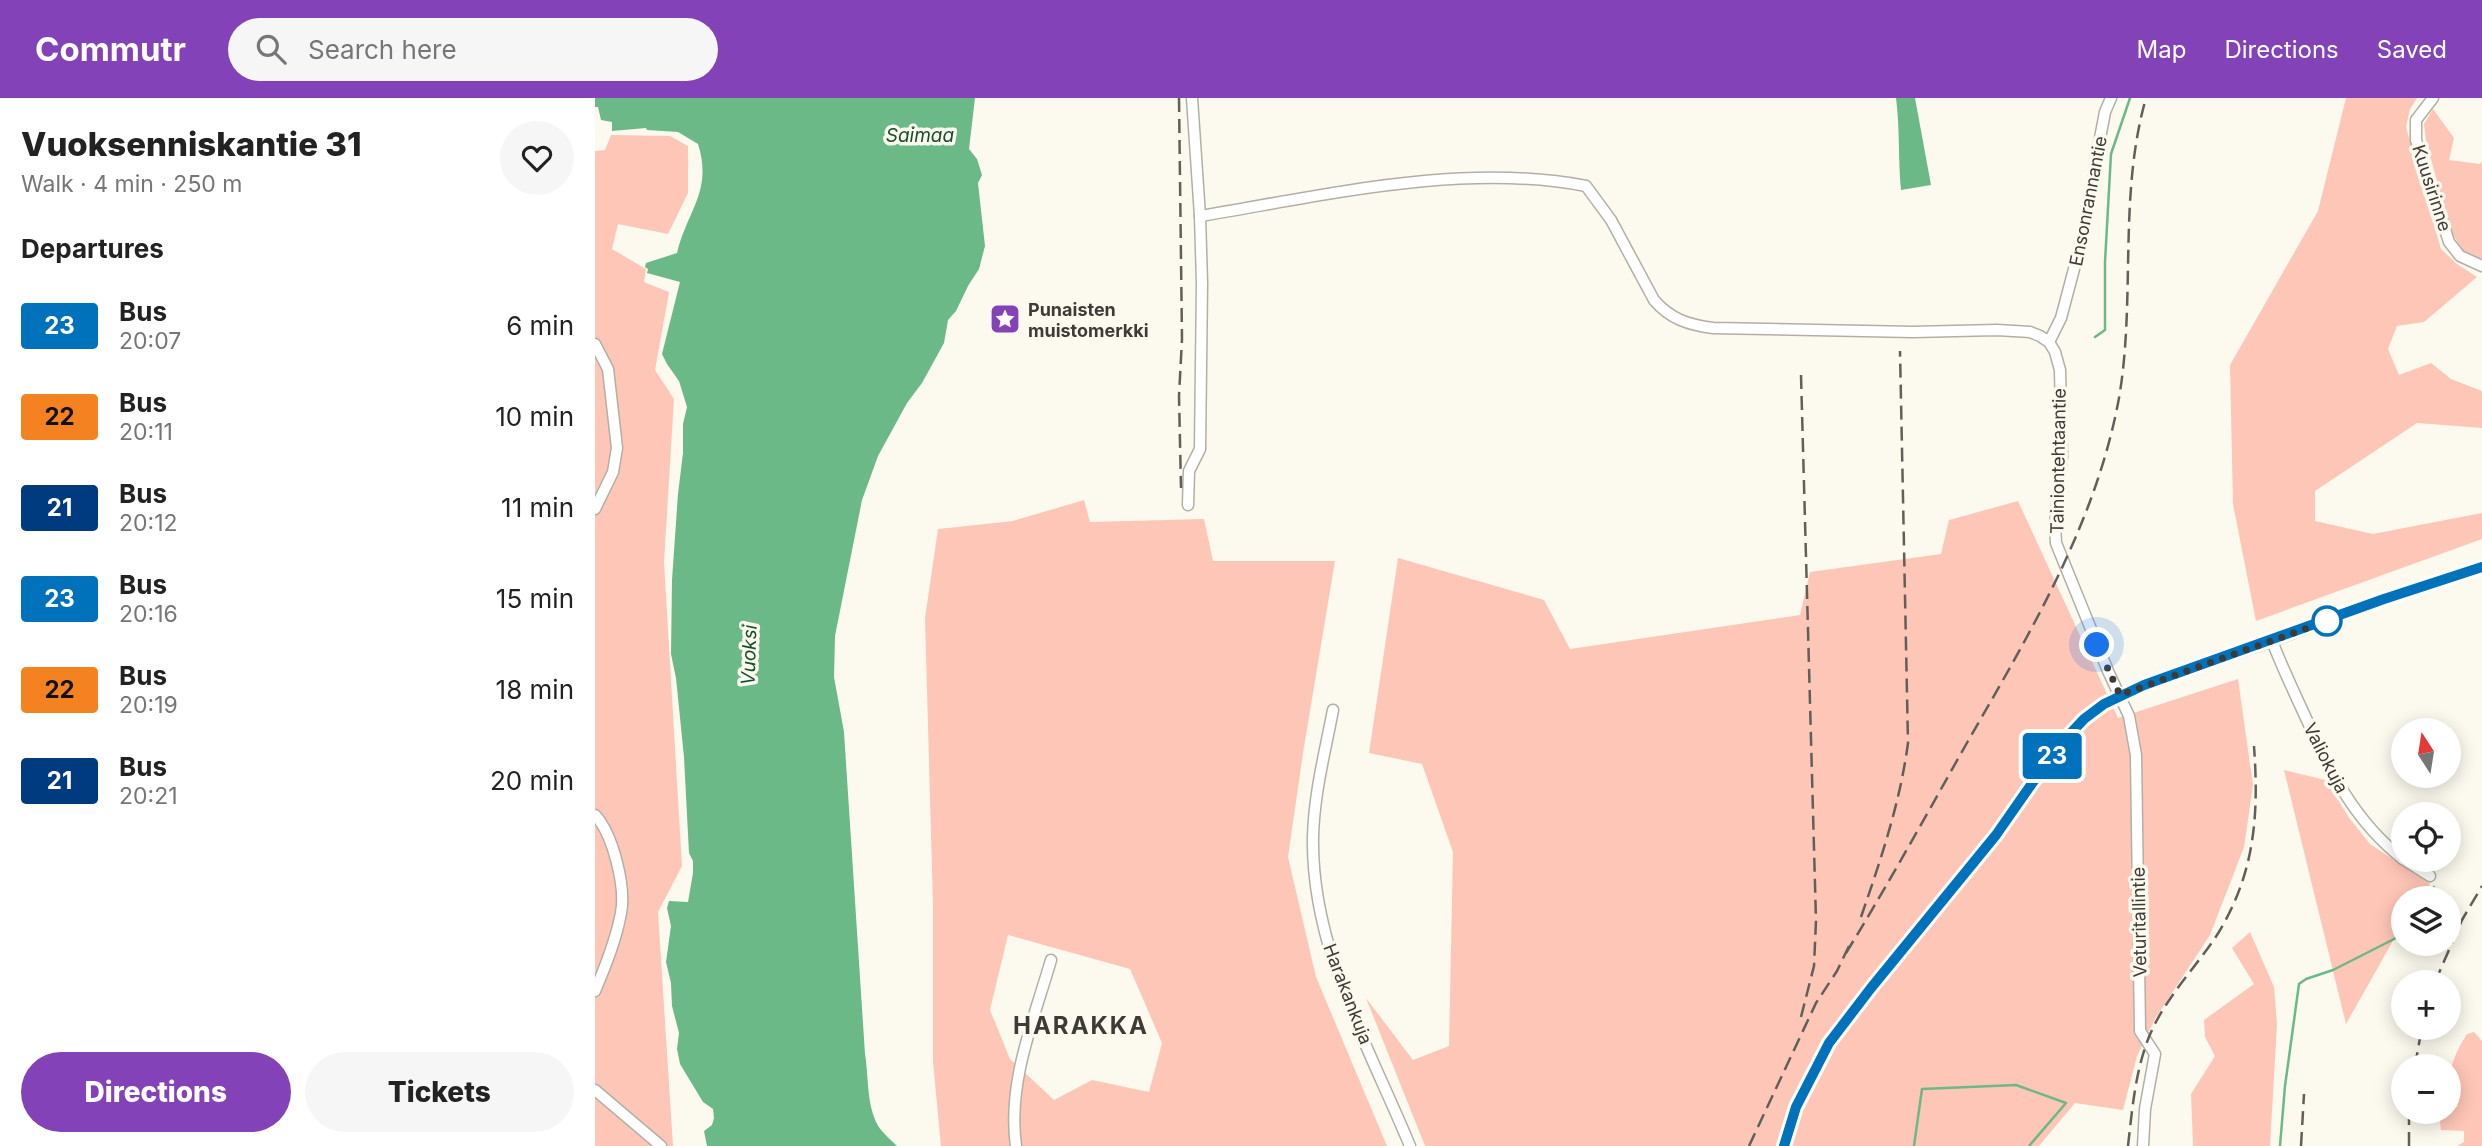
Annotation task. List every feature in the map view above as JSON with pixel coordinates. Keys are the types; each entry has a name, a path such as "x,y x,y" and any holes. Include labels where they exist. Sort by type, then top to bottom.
{"street":[{"path":"1188,505 1189,471 1200,449 1202,283 1192,98"},
{"name":"Ensonrannantie","path":"2049,342 2061,318 2087,220 2105,113 2111,98"},
{"name":"Kuusirinne","path":"2433,98 2416,120 2416,140 2449,242 2460,256 2482,266"},
{"path":"1200,216 1388,185 1446,179 1552,179 1585,186 1611,220 1654,300 1664,311 1693,325 1713,328 2030,332 2049,342"},
{"name":"Tainiontehtaantie","path":"2049,342 2060,370 2062,456 2055,526 2056,543 2120,695"},
{"path":"595,344 608,369 617,448 613,472 595,509"},
{"path":"1784,1146 1796,1107 1829,1043 1996,835 2071,731 2104,704 2120,695 2384,599 2482,567"},
{"name":"Valiokuja","path":"2272,641 2338,786 2354,811 2391,848"},
{"name":"Veturitallintie","path":"2120,695 2129,716 2137,772 2140,1031 2155,1054 2145,1109 2143,1146"},
{"name":"Harakankuja","path":"1333,710 1313,836 1318,900 1337,974 1410,1146"},
{"path":"595,815 603,824 613,846 622,910 609,960 595,991"},
{"name":"Valiokuja","path":"2424,872 2430,876"},
{"path":"1016,1146 1014,1111 1020,1066 1051,960"},
{"path":"595,1090 661,1146"}],"shaded area":[{"path":"2346,98 2417,98 2410,109 2406,127 2441,249 2477,277 2424,322 2397,326 2388,349 2399,375 2431,363 2451,379 2482,391 2482,428 2417,423 2315,491 2315,521 2373,534 2482,513 2482,539 2256,621 2233,504 2230,365 2318,211"},
{"path":"2433,109 2454,138 2449,160 2480,164 2482,161 2482,259 2464,252 2451,232 2426,141 2424,124"},
{"path":"611,135 670,136 688,146 688,193 668,234 618,224 612,249 646,269 644,282 669,292 655,370 674,399 664,562 682,866 658,912 673,1146 595,1146 595,151 605,150"},
{"path":"1084,500 1090,522 1204,519 1213,561 1335,561 1288,857 1316,977 1387,1146 941,1146 933,1062 933,905 925,618 938,529 1013,521","holes":["1008,935 1130,969 1162,1043 1149,1092 1092,1080 1054,1100 1010,1059 990,1010"]},
{"path":"2018,501 2118,718 2238,679 2253,785 2244,847 2210,935 2155,1019 2137,1056 2123,1110 2075,1103 2039,1146 1425,1146 1366,998 1413,1060 1449,1046 1453,852 1422,764 1369,753 1398,558 1544,600 1570,649 1800,615 1810,572 1941,554 1949,520"},
{"path":"2284,770 2325,780 2370,844 2391,858 2391,872 2412,872 2430,884 2391,886 2391,944 2346,1024"},
{"path":"2250,932 2274,987 2277,1024 2270,1146 2193,1146 2191,1094 2215,1056 2205,1037 2204,1020 2254,984 2232,948"},
{"path":"2474,1032 2482,1041 2482,1146 2457,1146 2464,1142 2464,1131 2441,1130 2440,1124 2461,1124 2461,1054 2456,1054 2467,1034"}],"water":[{"path":"595,98 975,98 969,149 977,159 982,175 978,183 985,246 979,269 956,311 948,320 944,343 878,456 862,500 835,636 834,677 844,732 869,1094 876,1122 897,1146 707,1146 704,1131 712,1125 713,1109 703,1102 680,1064 677,1049 679,1033 666,962 671,926 667,908 669,901 688,902 693,873 693,861 689,853 684,757 671,654 672,580 683,424 687,407 679,381 662,354 680,282 647,273 648,269 645,267 646,263 677,253 701,188 702,160 698,144 678,132 646,128 612,131 612,122 601,120 598,107 595,107"},
{"path":"1896,98 1915,98 1931,185 1901,190"}],"waterway":[{"path":"2095,337 2105,330 2105,262 2111,154 2130,98"},
{"path":"2280,1146 2299,984 2391,941"},
{"path":"1914,1146 1922,1089 2016,1085 2066,1103 2029,1146"}],"railway":[{"path":"1179,98 1181,488"},
{"path":"1846,953 2037,618 2058,576 2094,489 2119,398 2124,361 2132,172 2146,98"},
{"path":"1861,917 1895,809 1908,743 1900,351"},
{"path":"1801,375 1816,921 1814,966 1801,1017"},
{"path":"2128,1146 2137,1080 2153,1027 2217,935 2230,912 2247,867 2255,820 2254,746"},
{"path":"2440,970 2462,920 2482,886"},
{"path":"1749,1146 1816,1003 1837,971 1849,946"},
{"path":"2417,1054 2420,1040"},
{"path":"2301,1146 2304,1094"},
{"path":"2409,1124 2409,1146"}],"bus line":[{"name":"23","path":"1784,1146 1796,1107 1829,1043 1996,835 2056,749 2084,719 2104,704 2144,685 2482,567"}],"place":[{"name":"Punaisten muistomerkki","path":"1005,319"}],"district":[{"name":"HARAKKA","path":"1081,1025"}],"route":[{"path":"2097,645 2120,695 2338,617 2327,621"}],"water label":[{"name":"Saimaa","path":"920,135"},
{"name":"Vuoksi","path":"749,655"}]}
